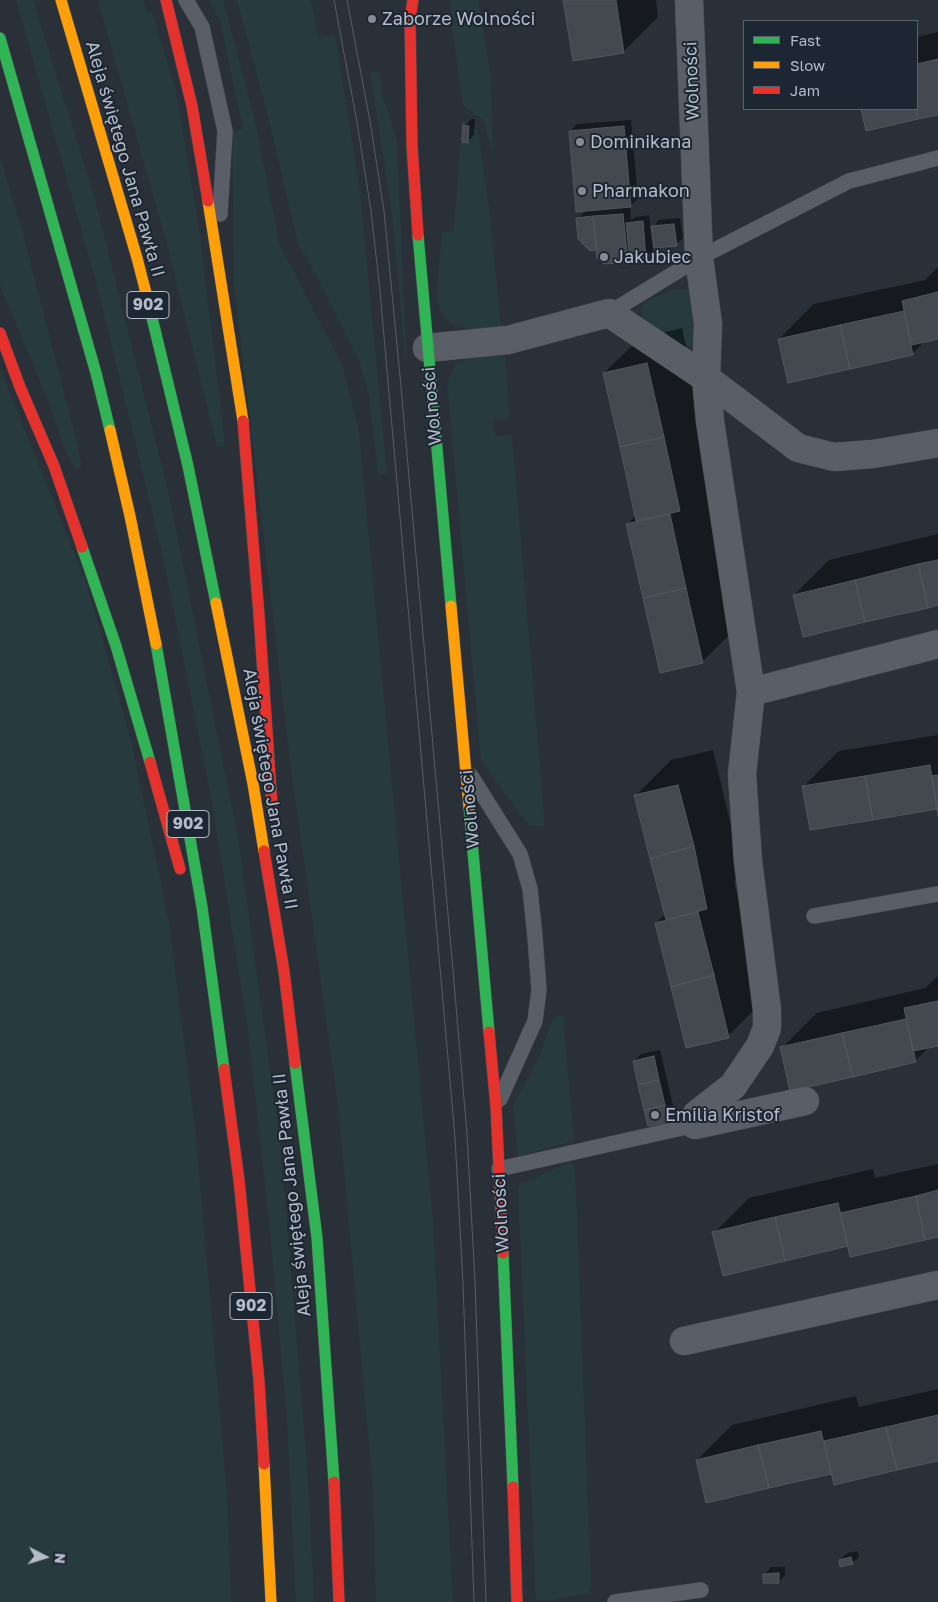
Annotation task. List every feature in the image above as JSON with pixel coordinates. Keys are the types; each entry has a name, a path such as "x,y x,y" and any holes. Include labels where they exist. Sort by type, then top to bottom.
{"main road":[{"name":"Aleja świętego Jana Pawła II","path":"61,0 136,258 188,466 253,784 284,971 317,1238 334,1481 339,1602"},
{"path":"166,0 192,106 244,429 273,813"},
{"name":"Wolności","path":"405,0 410,18"},
{"name":"Wolności","path":"413,0 410,18 412,145 420,267 496,1107 507,1326 517,1602"},
{"name":"902","path":"0,38 96,373 130,516 180,771 202,907 239,1180 258,1380 270,1602"},
{"path":"0,333 20,387 54,466 116,646 162,802 182,878"},
{"path":"276,852 284,971"},
{"path":"192,916 217,1011"}],"street":[{"name":"Wolności","path":"689,0 699,258 708,324 706,378 710,421 751,692 742,774 748,861 767,1010 767,1028 760,1046 733,1086 697,1114 695,1125"},
{"path":"427,348 508,340 609,313 706,378 798,448 834,457 874,454 938,443"},
{"path":"751,692 938,644"},
{"path":"695,1125 805,1101"},
{"path":"684,1341 938,1285"}],"lane":[{"path":"186,0 202,27 225,131 217,252"},
{"path":"609,313 699,258 849,181 938,158"},
{"path":"466,768 520,854 530,889 535,937 539,990 535,1021 496,1107"},
{"path":"814,916 938,894"},
{"path":"499,1170 695,1125"},
{"path":"615,1602 701,1590"}],"green space":[{"path":"16,0 33,0 94,196 168,490 238,837 280,1141 308,1476 314,1602 296,1602 287,1420 270,1232 247,1023 210,791 164,561 97,285"},
{"path":"98,0 143,0 147,13 152,12 176,91 199,228 224,446 217,446 166,241"},
{"path":"209,0 223,0 255,121 280,245 343,367 359,431 433,1221 453,1602 376,1602 373,1489 338,1105 290,762 234,285 232,131 243,129 220,21"},
{"path":"237,0 311,0 319,39 335,34 360,191 387,473 378,475 369,396 360,363 315,273 298,244 269,120"},
{"path":"450,0 478,0 491,77 493,152 483,120 463,106 451,21"},
{"path":"370,72 380,72 382,93 397,141 407,378 392,214"},
{"path":"462,120 478,131 490,214 501,327 479,330 454,326 441,313 437,301 442,232 454,231"},
{"path":"0,158 21,226 78,447 82,467 76,469 66,453 48,400 0,286"},
{"path":"674,289 688,290 694,337 692,346 688,348 671,343 642,316 641,309 644,302"},
{"path":"505,354 510,418 493,421 495,436 512,435 545,826 529,826 481,761 447,383 455,365 467,359"},
{"path":"0,368 86,582 131,740 169,922 196,1136 227,1494 231,1602 0,1602"},
{"path":"563,1015 574,1141 518,1156 513,1106 539,1057 553,1019"},
{"path":"570,1162 575,1167 591,1585 588,1594 545,1601 536,1600 518,1186"}],"building":[{"path":"563,0 616,0 624,53 573,61"},
{"path":"938,59 938,115 918,119 916,110 918,110 918,64"},
{"path":"861,110 916,110 918,119 866,131"},
{"path":"463,125 469,126 468,143 462,142"},
{"path":"624,126 631,207 576,212 569,131"},
{"path":"623,214 628,262 604,264 597,258 593,216"},
{"path":"593,216 597,250 590,251 578,239 576,218"},
{"path":"643,221 646,259 630,261 626,223"},
{"path":"674,224 677,246 654,248 651,226"},
{"path":"938,292 938,339 912,345 902,301"},
{"path":"904,311 913,355 850,369 840,325"},
{"path":"840,325 850,369 788,383 778,339"},
{"path":"647,363 664,437 620,447 603,373"},
{"path":"664,437 680,511 636,521 620,447"},
{"path":"670,514 686,588 643,598 626,524"},
{"path":"938,560 938,605 928,608 918,564"},
{"path":"918,564 928,608 865,622 855,580"},
{"path":"855,580 865,622 803,637 793,595"},
{"path":"686,588 703,663 660,673 643,598"},
{"path":"930,765 937,809 873,820 865,776"},
{"path":"938,775 938,816 932,776"},
{"path":"865,776 873,820 810,830 802,786"},
{"path":"678,785 694,846 650,859 634,795"},
{"path":"694,846 707,909 666,920 650,859"},
{"path":"698,912 714,975 671,987 655,923"},
{"path":"714,975 729,1038 686,1048 671,987"},
{"path":"938,1001 938,1046 913,1051 904,1008"},
{"path":"906,1019 916,1062 853,1077 842,1033"},
{"path":"842,1033 853,1077 790,1091 780,1047"},
{"path":"654,1056 659,1080 638,1085 633,1061"},
{"path":"659,1080 665,1105 644,1110 638,1085"},
{"path":"665,1105 669,1122 648,1126 644,1110"},
{"path":"938,1190 938,1237 925,1240 916,1196"},
{"path":"916,1196 925,1240 850,1257 840,1213"},
{"path":"838,1203 848,1246 785,1261 775,1217"},
{"path":"775,1217 785,1261 723,1276 712,1232"},
{"path":"938,1415 938,1461 897,1470 886,1427"},
{"path":"886,1427 897,1470 834,1485 824,1441"},
{"path":"821,1431 831,1474 769,1488 758,1445"},
{"path":"758,1445 769,1488 706,1503 696,1460"},
{"path":"851,1557 853,1564 840,1567 839,1560"},
{"path":"779,1573 779,1583 763,1583 763,1574"}],"tram line":[{"path":"334,0 357,122 371,211 380,291 455,1137 463,1283 474,1602"},
{"path":"347,0 370,121 384,211 452,959 467,1134 475,1282 486,1602"}],"traffic: fast":[{"path":"0,38 96,373 110,430"},
{"path":"418,235 451,606"},
{"path":"146,293 188,466 216,603"},
{"path":"82,547 116,646 150,762"},
{"path":"156,644 202,907 224,1069"},
{"path":"469,807 489,1032"},
{"path":"295,1063 317,1238 334,1482"},
{"path":"503,1253 513,1487"}],"traffic: slow":[{"path":"61,0 146,293"},
{"path":"208,201 243,421"},
{"path":"110,430 156,644"},
{"path":"216,603 253,784 264,851"},
{"path":"451,606 469,807"},
{"path":"264,1464 271,1602"}],"traffic: jam":[{"path":"166,0 192,106 208,201"},
{"path":"413,0 410,18 412,145 418,235"},
{"path":"0,333 20,387 54,466 82,547"},
{"path":"243,421 272,805"},
{"path":"150,762 180,869"},
{"path":"264,851 284,971 295,1063"},
{"path":"489,1032 496,1107 503,1253"},
{"path":"224,1069 239,1180 259,1381 264,1464"},
{"path":"334,1482 339,1602"},
{"path":"513,1487 517,1602"}],"place":[{"name":"Zaborze Wolności","path":"372,19"},
{"name":"Dominikana","path":"580,142"},
{"name":"Pharmakon","path":"582,191"},
{"name":"Jakubiec","path":"604,257"},
{"name":"Emilia Kristof","path":"655,1115"}]}
